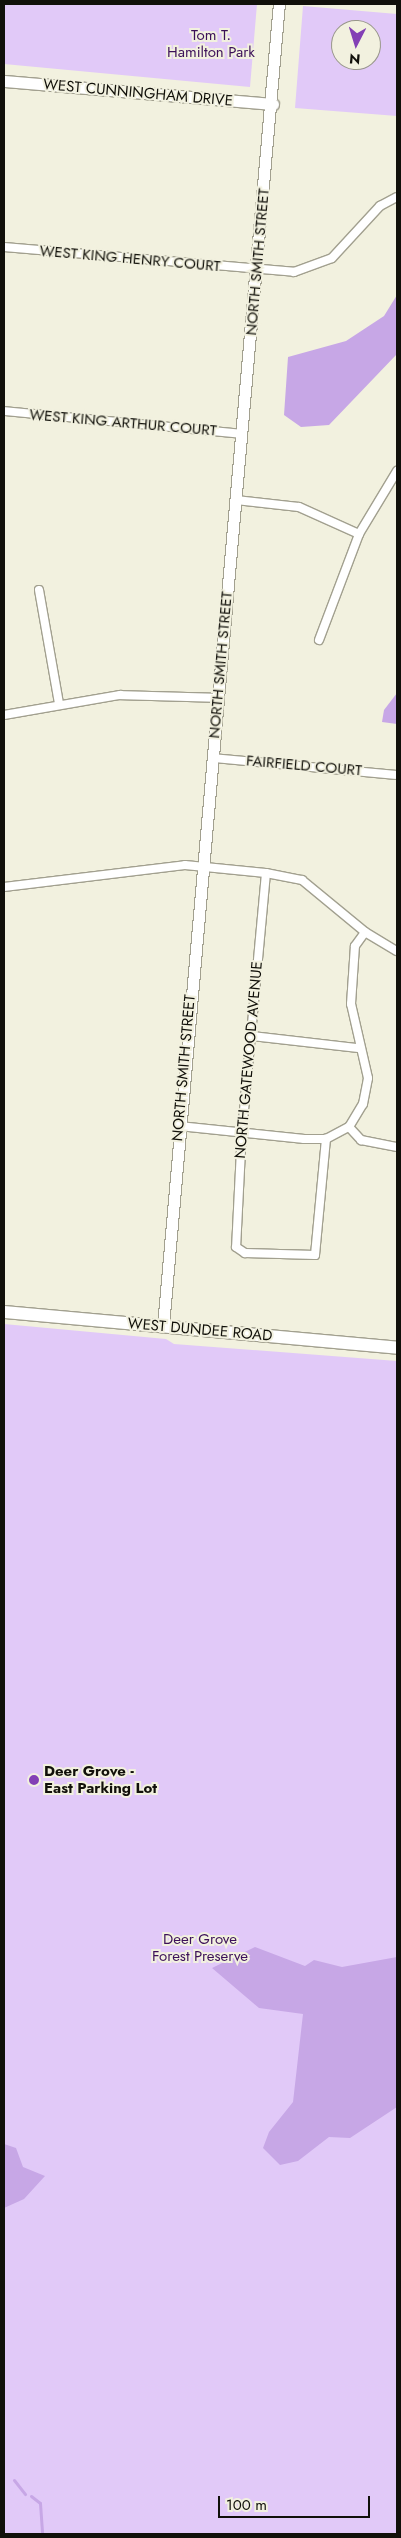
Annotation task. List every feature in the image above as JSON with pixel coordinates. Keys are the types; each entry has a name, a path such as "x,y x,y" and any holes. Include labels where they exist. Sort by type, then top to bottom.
{"main road":[{"name":"WEST DUNDEE ROAD","path":"4,1312 397,1348"}],"street":[{"name":"NORTH SMITH STREET","path":"163,1326 280,4"},
{"name":"WEST CUNNINGHAM DRIVE","path":"4,81 272,104"},
{"name":"WEST KING HENRY COURT","path":"4,248 294,272 318,266 332,258 380,206 397,197"},
{"name":"WEST KING ARTHUR COURT","path":"4,411 242,434"},
{"path":"319,640 359,534 397,471"},
{"path":"236,500 300,507 359,534"},
{"path":"39,590 59,704"},
{"path":"4,715 59,704 129,694 219,698"},
{"name":"FAIRFIELD COURT","path":"213,758 395,775"},
{"path":"4,887 152,868 203,868 266,873 302,880 364,932 397,951"},
{"name":"NORTH GATEWOOD AVENUE","path":"266,873 242,1130 236,1246 246,1253 315,1255 326,1139"},
{"path":"180,1126 242,1130 326,1139 349,1127 363,1104 368,1078 358,1048 351,970 355,946 364,932"},
{"path":"252,1036 358,1048"},
{"path":"349,1127 361,1140 397,1147"}],"green space":[{"name":"Tom T. Hamilton Park","path":"4,4 257,4 250,87 4,64"},
{"path":"303,6 397,14 397,116 295,108"},
{"name":"Deer Grove Forest Preserve","path":"4,1324 166,1339 174,1344 397,1361 397,2534 4,2534"}],"shaded area":[{"path":"397,295 397,354 329,425 301,427 284,415 288,357 346,341 384,316"},
{"path":"397,693 397,724 382,722 384,710"},
{"path":"255,1947 305,1966 314,1960 342,1967 397,1957 397,2107 350,2138 329,2137 298,2161 280,2165 263,2148 269,2132 293,2102 303,2014 259,2008 212,1968"},
{"path":"4,2144 16,2148 23,2167 45,2176 24,2199 4,2208"}],"waterway":[{"path":"14,2480 25,2494"},
{"path":"31,2496 40,2503 42,2534"}],"place":[{"name":"Deer Grove - East Parking Lot","path":"34,1780"}]}
